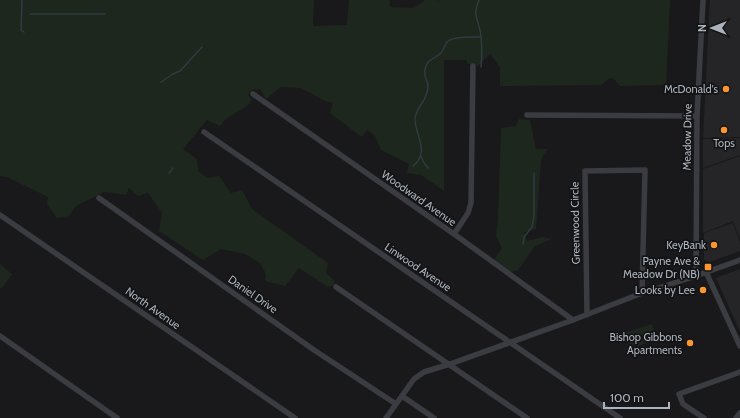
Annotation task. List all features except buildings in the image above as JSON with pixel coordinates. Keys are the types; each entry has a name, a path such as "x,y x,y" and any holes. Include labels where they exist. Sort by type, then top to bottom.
{"street":[{"name":"Meadow Drive","path":"696,275 697,116 703,0"},
{"path":"454,234 468,213 471,203 473,66"},
{"name":"Woodward Avenue","path":"253,94 454,234 573,320"},
{"path":"527,115 697,116"},
{"name":"Linwood Avenue","path":"204,132 620,418"},
{"name":"Greenwood Circle","path":"587,315 585,171 645,170 642,293"},
{"name":"Daniel Drive","path":"99,198 314,350 396,404"},
{"name":"North Avenue","path":"0,215 295,418"},
{"path":"386,418 414,378 424,372 587,315 642,293 740,260"},
{"path":"706,272 740,346"},
{"path":"336,287 527,418"},
{"path":"0,336 117,418"},
{"path":"704,418 682,404 678,394 740,372"},
{"path":"402,396 434,418"},
{"path":"736,418 740,412"}],"shaded area":[{"path":"0,0 314,0 313,26 347,25 349,0 390,0 390,7 414,8 425,0 670,0 666,85 620,86 613,78 610,78 601,85 500,86 500,67 490,54 477,67 476,64 468,64 466,60 444,60 444,191 421,175 407,173 409,164 381,150 375,136 367,130 362,137 330,113 333,103 325,101 301,88 281,87 266,99 260,89 252,90 248,95 252,100 247,106 226,119 220,126 207,120 183,149 197,159 198,171 207,178 219,176 231,193 242,190 252,209 328,263 326,273 334,280 335,285 328,287 299,268 285,286 265,281 266,274 260,263 245,254 221,249 203,260 159,231 162,213 148,193 138,196 129,188 126,195 104,192 76,206 69,216 57,218 47,204 48,197 7,177 0,176"},
{"path":"710,0 740,0 740,137 703,138"},
{"path":"519,119 530,120 536,149 547,149 541,160 536,229 524,232 527,241 543,237 552,239 535,246 518,270 511,272 494,260 502,248 496,236 498,220 501,128 516,126"},
{"path":"740,138 740,155 703,168 703,139"},
{"path":"740,156 740,239 733,221 703,233 703,169"},
{"path":"733,223 740,242 740,251 710,262 704,260 704,233"},
{"path":"0,264 12,274 1,289 0,288"},
{"path":"740,269 740,332 716,278"},
{"path":"652,324 657,339 630,349 625,333"}],"waterway":[{"path":"22,0 21,30 24,32"},
{"path":"479,0 476,14 481,36 481,67"},
{"path":"30,14 105,14"},
{"path":"413,166 421,155 421,144 415,116 428,90 425,74 427,63 438,56 451,39 481,37"},
{"path":"161,82 180,71 202,47"},
{"path":"421,156 428,168"},
{"path":"169,173 173,168"},
{"path":"523,244 524,237 532,227 534,217 534,173"}],"place":[{"name":"McDonald's","path":"726,89"},
{"name":"Tops","path":"724,130"},
{"name":"KeyBank","path":"714,245"},
{"name":"Payne Ave & Meadow Dr (NB)","path":"708,267"},
{"name":"Looks by Lee","path":"703,290"},
{"name":"Bishop Gibbons Apartments","path":"690,343"}]}
